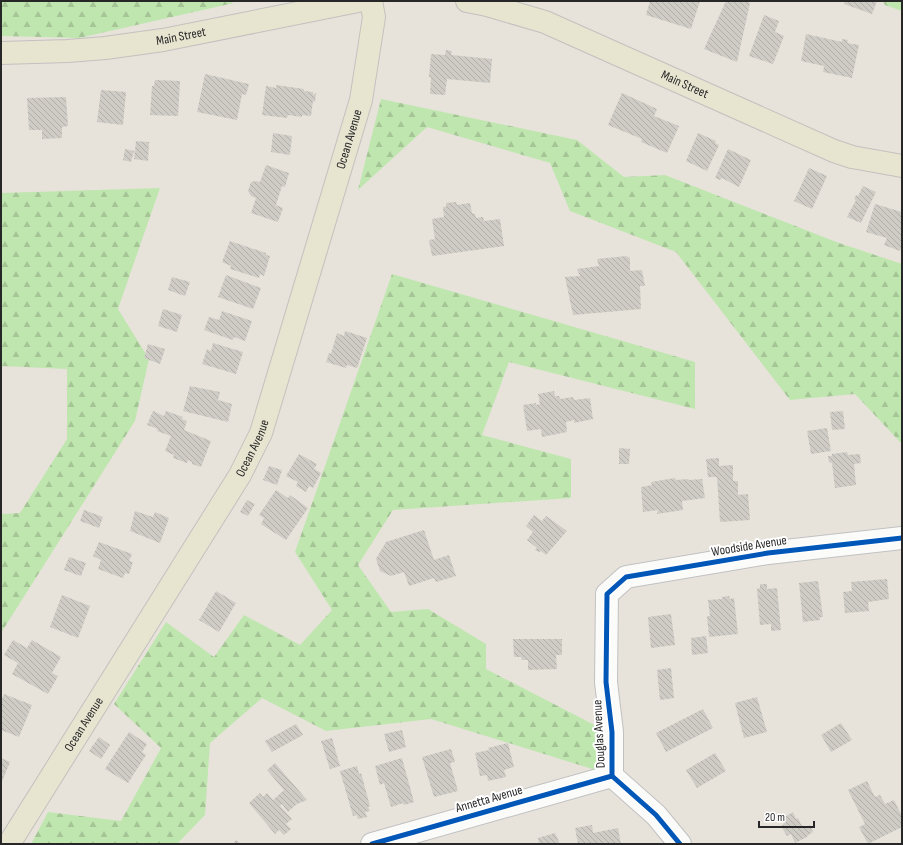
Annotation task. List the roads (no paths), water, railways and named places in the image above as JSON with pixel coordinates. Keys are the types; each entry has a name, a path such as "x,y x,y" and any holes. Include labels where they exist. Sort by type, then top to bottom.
{"main road":[{"name":"Main Street","path":"1,53 90,49 156,41 329,8 358,1"},
{"name":"Ocean Avenue","path":"9,844 240,475 261,434 361,100 374,18 371,1"},
{"name":"Main Street","path":"467,1 487,4 545,22 816,144 852,157 902,166"}],"street":[{"name":"Woodside Avenue","path":"607,594 626,577 768,553 902,538"},
{"name":"Douglas Avenue","path":"607,594 606,682 612,732 612,776 656,815 680,844"},
{"name":"Annetta Avenue","path":"372,844 612,776"}]}
